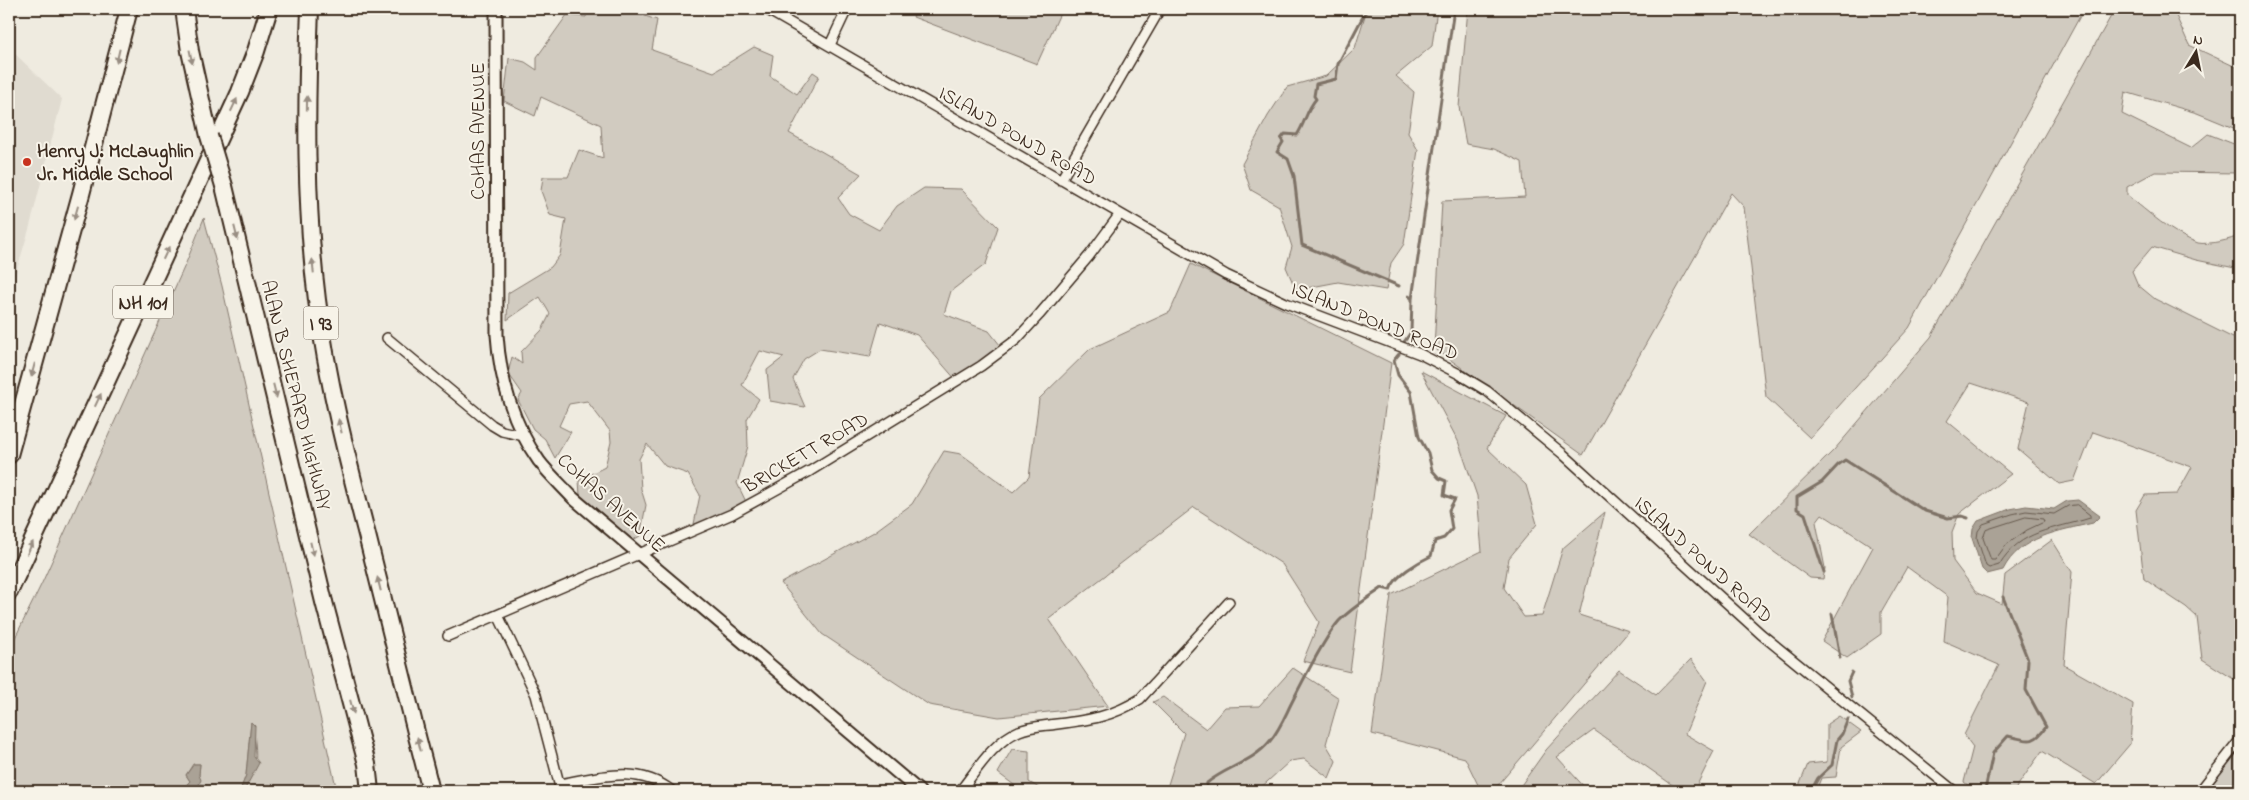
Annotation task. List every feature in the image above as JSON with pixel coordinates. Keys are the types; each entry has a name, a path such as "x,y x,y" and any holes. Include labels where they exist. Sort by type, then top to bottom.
{"highway":[{"path":"9,455 81,194 129,9"},
{"name":"ALAN B SHEPARD HIGHWAY","path":"184,9 190,52 209,136 224,186 324,602 367,764 370,791"},
{"name":"NH 101","path":"9,592 240,92 269,9"},
{"name":"I 93","path":"310,9 308,190 311,246 319,310 328,365 349,464 431,791"}],"street":[{"name":"COHAS AVENUE","path":"496,9 497,335 503,378 524,436 539,460 573,498 919,791"},
{"name":"ISLAND POND ROAD","path":"766,9 1196,260 1248,286 1317,316 1420,354 1459,374 1487,392 1563,454 1760,634 1954,791"},
{"path":"830,45 847,9"},
{"path":"1061,180 1160,9"},
{"name":"BRICKETT ROAD","path":"448,636 702,529 781,488 1000,354 1039,315 1089,256 1120,214"},
{"path":"387,338 492,425 502,431 524,436"},
{"path":"960,791 990,752 1003,740 1018,731 1031,727 1106,716 1122,710 1140,698 1229,602"},
{"path":"498,615 536,695 560,788 611,774 630,774 658,781 672,791"},
{"path":"2200,791 2240,740"}],"shaded area":[{"path":"587,9 624,9 657,20 652,50 714,72 754,47 773,55 770,76 797,94 813,72 819,76 789,133 861,174 838,198 849,214 879,230 897,206 924,188 961,189 998,227 986,264 951,291 944,314 989,331 1004,350 957,381 917,335 880,322 870,357 820,349 804,359 793,379 805,407 770,401 767,370 784,357 760,351 742,385 759,399 747,419 748,446 737,483 748,506 697,531 694,524 700,495 688,474 665,466 647,444 639,459 641,489 646,505 640,536 633,540 580,495 579,480 605,467 611,442 610,431 587,401 569,404 559,426 571,432 555,458 545,439 533,429 518,400 522,393 508,373 512,357 522,364 521,352 542,330 550,314 540,297 507,320 508,293 551,267 560,255 566,219 550,215 541,191 543,177 568,177 579,150 603,158 601,125 541,97 535,116 504,101 509,58 525,62 537,70 537,57 567,15 586,17"},
{"path":"916,9 1062,9 1037,64 913,17"},
{"path":"1367,9 1437,9 1432,46 1396,76 1414,92 1408,133 1418,150 1404,244 1391,263 1386,290 1338,282 1296,290 1286,267 1292,247 1279,206 1251,190 1242,164 1268,116 1287,87 1326,76 1355,48"},
{"path":"1468,9 2084,9 1909,328 1810,438 1766,397 1744,207 1731,193 1583,455 1434,348 1442,201 1525,197 1522,162 1494,149 1466,144 1459,107"},
{"path":"2115,9 2173,9 2189,45 2236,67 2236,129 2197,113 2125,92 2122,114 2191,148 2208,134 2239,146 2239,173 2155,172 2127,187 2127,195 2170,228 2198,243 2219,242 2240,235 2240,269 2196,260 2152,247 2132,271 2138,285 2155,299 2233,338 2240,337 2240,439 2236,450 2240,478 2240,683 2202,659 2197,617 2186,607 2144,579 2136,510 2145,495 2177,494 2192,467 2093,432 2074,481 2059,484 2018,449 2029,402 1971,383 1947,421 2011,474 1959,514 1952,532 1953,561 1977,593 2002,604 2005,575 2052,540 2072,572 2064,665 2133,704 2130,744 2096,784 2042,751 2014,791 1975,791 1964,782 1973,747 1964,735 1999,665 1944,641 1948,597 1907,567 1881,612 1881,634 1847,658 1822,641 1873,547 1822,514 1816,522 1825,568 1823,579 1810,578 1749,534 1834,450 1931,337"},
{"name":"Henry J. McLaughlin Jr. Middle School","path":"9,48 62,99 30,226 9,296"},
{"path":"204,218 222,286 337,791 246,791 256,761 254,733 251,722 246,775 240,791 206,791 207,786 198,784 200,764 193,764 186,775 190,781 181,791 157,791 151,787 126,784 112,791 9,791 9,650 42,583 186,263"},
{"path":"1191,264 1391,363 1350,672 1303,661 1319,622 1282,564 1194,507 1049,619 1108,706 999,717 929,705 822,634 781,583 874,532 912,504 944,451 961,454 1013,492 1029,477 1039,399 1090,349 1170,312"},
{"path":"1421,371 1506,416 1487,448 1526,485 1537,524 1509,558 1504,588 1524,617 1542,616 1563,548 1605,512 1579,615 1629,631 1493,791 1481,791 1465,758 1372,734 1391,595 1482,551 1477,496 1458,441"},
{"path":"1691,659 1707,681 1685,734 1714,751 1694,791 1681,791 1594,730 1557,757 1588,791 1517,791 1546,750 1619,670 1656,695"},
{"path":"1293,668 1339,698 1326,744 1336,761 1329,778 1304,759 1290,761 1257,791 1166,791 1184,733 1153,702 1163,697 1206,729 1225,707 1259,706"},
{"path":"1839,716 1861,732 1841,747 1836,777 1821,778 1816,791 1797,791 1808,764 1827,762 1827,724"},
{"path":"2240,747 2240,791 2207,791"},
{"path":"1012,749 1029,751 1029,782 1044,791 1022,791 998,773"}],"water":[{"path":"2078,500 2100,516 2093,523 2054,532 2030,542 2019,549 2003,570 1987,574 1982,569 1972,538 1973,529 1978,521 2010,509 2026,506 2054,509 2067,501"},
{"path":"251,722 255,726 254,757 259,763 246,787 246,791 240,791 246,775"},
{"path":"194,764 200,764 199,775 201,780 199,784 207,786 206,791 181,791 190,781 186,775"}],"waterway":[{"path":"1367,9 1338,64 1336,79 1316,84 1314,96 1316,99 1310,107 1300,130 1297,135 1285,134 1281,139 1283,142 1277,152 1288,159 1294,176 1302,245 1399,286"},
{"path":"1412,299 1454,9"},
{"path":"1404,342 1411,332 1412,299 1409,296"},
{"path":"1206,791 1207,783 1214,777 1256,754 1274,736 1321,647 1339,621 1382,588 1390,590 1401,575 1431,556 1435,541 1444,538 1452,529 1449,510 1455,499 1444,495 1446,481 1439,478 1432,470 1428,453 1419,437 1411,392 1398,375 1394,360 1399,354"},
{"path":"1824,572 1805,514 1797,509 1797,497 1822,482 1845,460 1925,511 1948,518 1962,516 1968,518"},
{"path":"1985,790 1993,753 2008,736 2030,740 2037,737 2046,727 2026,690 2028,660 2003,597"},
{"path":"1832,614 1840,658"},
{"path":"1852,672 1848,681 1852,697"},
{"path":"1811,791 1818,778 1832,765 1837,740 1842,734 1848,719"}],"place":[{"name":"Henry J. McLaughlin Jr. Middle School","path":"27,162"}]}
